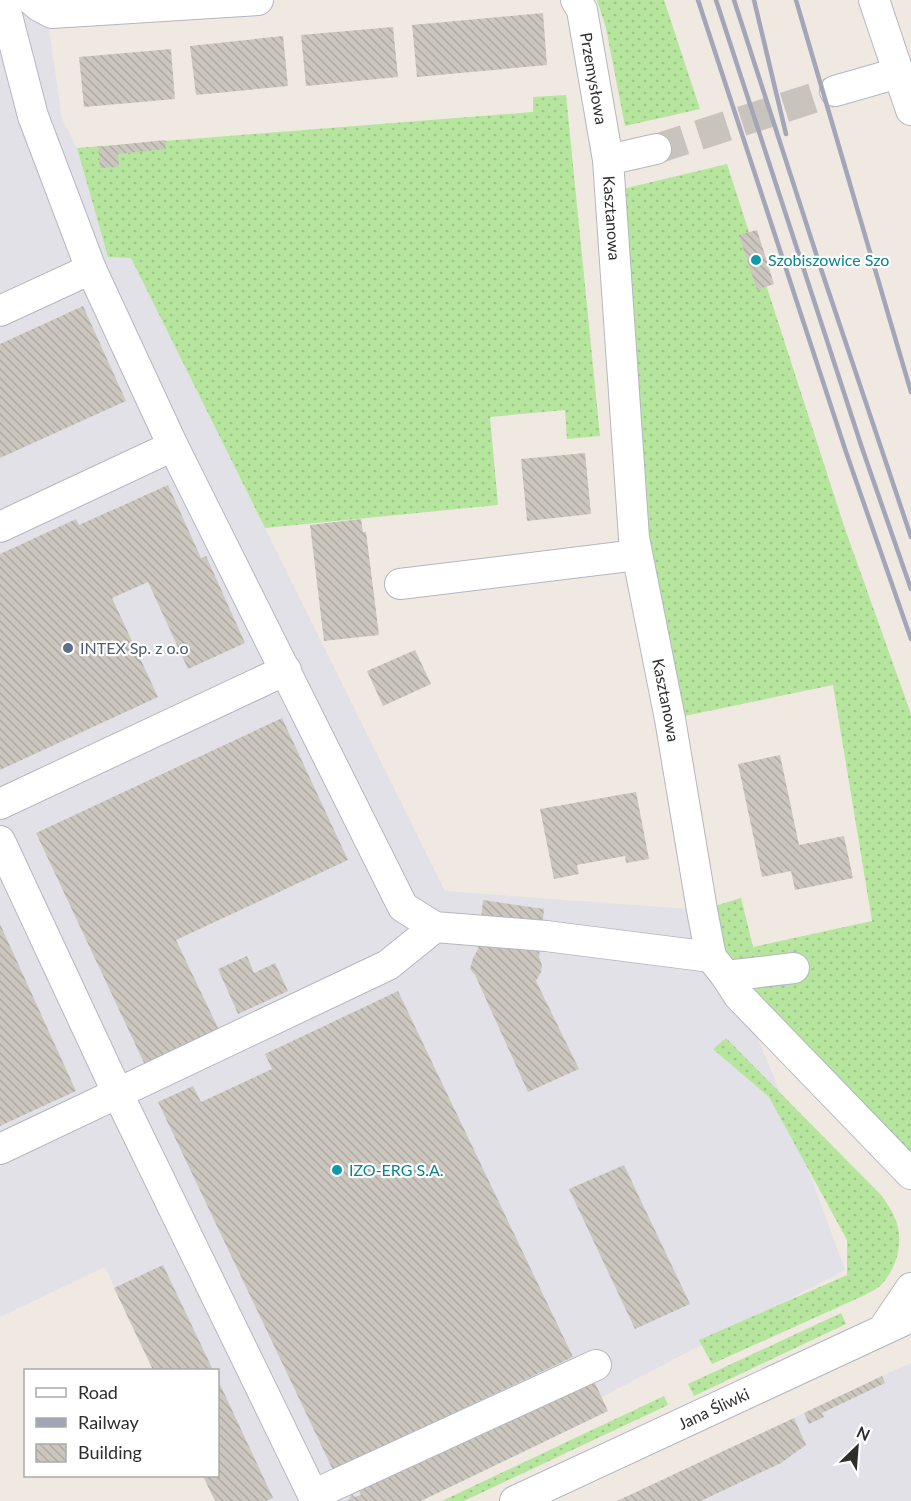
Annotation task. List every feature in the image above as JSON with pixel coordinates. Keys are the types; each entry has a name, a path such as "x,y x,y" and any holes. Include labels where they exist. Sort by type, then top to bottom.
{"street":[{"path":"3,0 33,116 91,269 173,446 403,907 435,927 546,936 719,966 794,968"},
{"path":"36,3 52,13 258,0"},
{"name":"Przemysłowa","path":"576,0 582,10 608,160"},
{"path":"874,0 911,110"},
{"path":"835,91 898,74"},
{"path":"608,160 656,149"},
{"name":"Kasztanowa","path":"608,160 634,538 670,718 702,909 719,966 739,996 866,1126 908,1176"},
{"path":"0,311 91,269"},
{"path":"0,527 173,446"},
{"path":"400,584 637,555"},
{"path":"0,804 285,670"},
{"path":"0,841 118,1094 313,1495 596,1365"},
{"path":"0,1149 388,965 435,927"},
{"path":"898,1322 911,1288"},
{"name":"Jana Śliwki","path":"515,1501 898,1322"}],"shaded area":[{"path":"0,0 45,0 62,119 77,148 108,257 131,258 445,891 702,910 775,1079 845,1270 403,1501 215,1501 203,1477 219,1477 219,1369 154,1369 105,1267 0,1317"},
{"path":"911,1363 911,1501 619,1501 882,1376"}],"green space":[{"path":"597,0 664,0 700,109 625,126 606,28"},
{"path":"566,95 600,436 567,439 565,410 490,417 498,505 265,528 131,258 108,257 77,148 533,112 533,97"},
{"path":"727,164 844,526 911,714 911,1164 739,996 702,910 741,898 753,947 872,921 833,685 670,719 610,192"},
{"path":"726,1038 882,1196 897,1225 899,1243 892,1270 878,1288 712,1364 699,1340 847,1275 847,1240 769,1097 713,1049"},
{"path":"841,1313 846,1324 694,1396 688,1384"},
{"path":"664,1396 668,1405 464,1501 442,1501"}],"building":[{"path":"543,13 547,65 417,77 412,25"},
{"path":"393,27 398,77 306,86 301,35"},
{"path":"283,36 288,86 196,95 190,46"},
{"path":"171,49 175,99 84,107 79,57"},
{"path":"165,140 166,149 118,154 119,167 100,168 98,147"},
{"name":"Szobiszowice Szo","path":"757,230 774,284 757,290 739,235"},
{"path":"83,306 126,401 0,458 0,344"},
{"path":"585,453 591,514 527,521 521,459"},
{"name":"INTEX Sp. z o.o","path":"168,485 201,558 206,556 245,643 188,669 148,582 112,598 158,697 0,770 0,554 76,519 79,525"},
{"path":"361,519 363,532 366,532 379,635 324,641 310,525"},
{"path":"415,650 431,684 383,706 367,671"},
{"path":"282,718 348,860 176,940 219,1030 145,1065 36,833"},
{"path":"780,755 799,845 844,836 853,878 795,890 791,871 762,877 738,764"},
{"path":"636,792 649,859 626,863 625,856 577,865 579,874 554,879 540,809"},
{"path":"483,900 544,909 539,957 542,965 536,981 579,1069 528,1092 475,975 470,969 478,949"},
{"path":"0,924 76,1091 0,1126"},
{"path":"247,956 254,973 275,963 288,991 238,1014 218,969"},
{"name":"IZO-ERG S.A.","path":"398,991 573,1357 333,1470 158,1102 193,1086 201,1102 272,1069 265,1054"},
{"path":"624,1165 690,1304 635,1329 569,1189"},
{"path":"163,1265 213,1369 153,1369 114,1288"},
{"path":"882,1376 885,1383 822,1413 824,1417 809,1424 804,1413"},
{"path":"594,1381 608,1411 421,1501 348,1501 352,1494 354,1497 361,1495 359,1491"},
{"path":"219,1382 273,1498 266,1501 215,1501 203,1477 219,1477"},
{"path":"794,1418 806,1445 781,1463 701,1501 617,1501"}],"tunnel":[{"path":"656,149 835,91"}],"railway":[{"path":"698,0 846,452 911,639"},
{"path":"716,0 862,448 911,589"},
{"path":"734,0 911,537"},
{"path":"754,0 786,134"},
{"path":"796,0 911,392"}],"place":[{"name":"Szobiszowice Szo","path":"756,260"},
{"name":"INTEX Sp. z o.o","path":"68,648"},
{"name":"IZO-ERG S.A.","path":"337,1170"}]}
